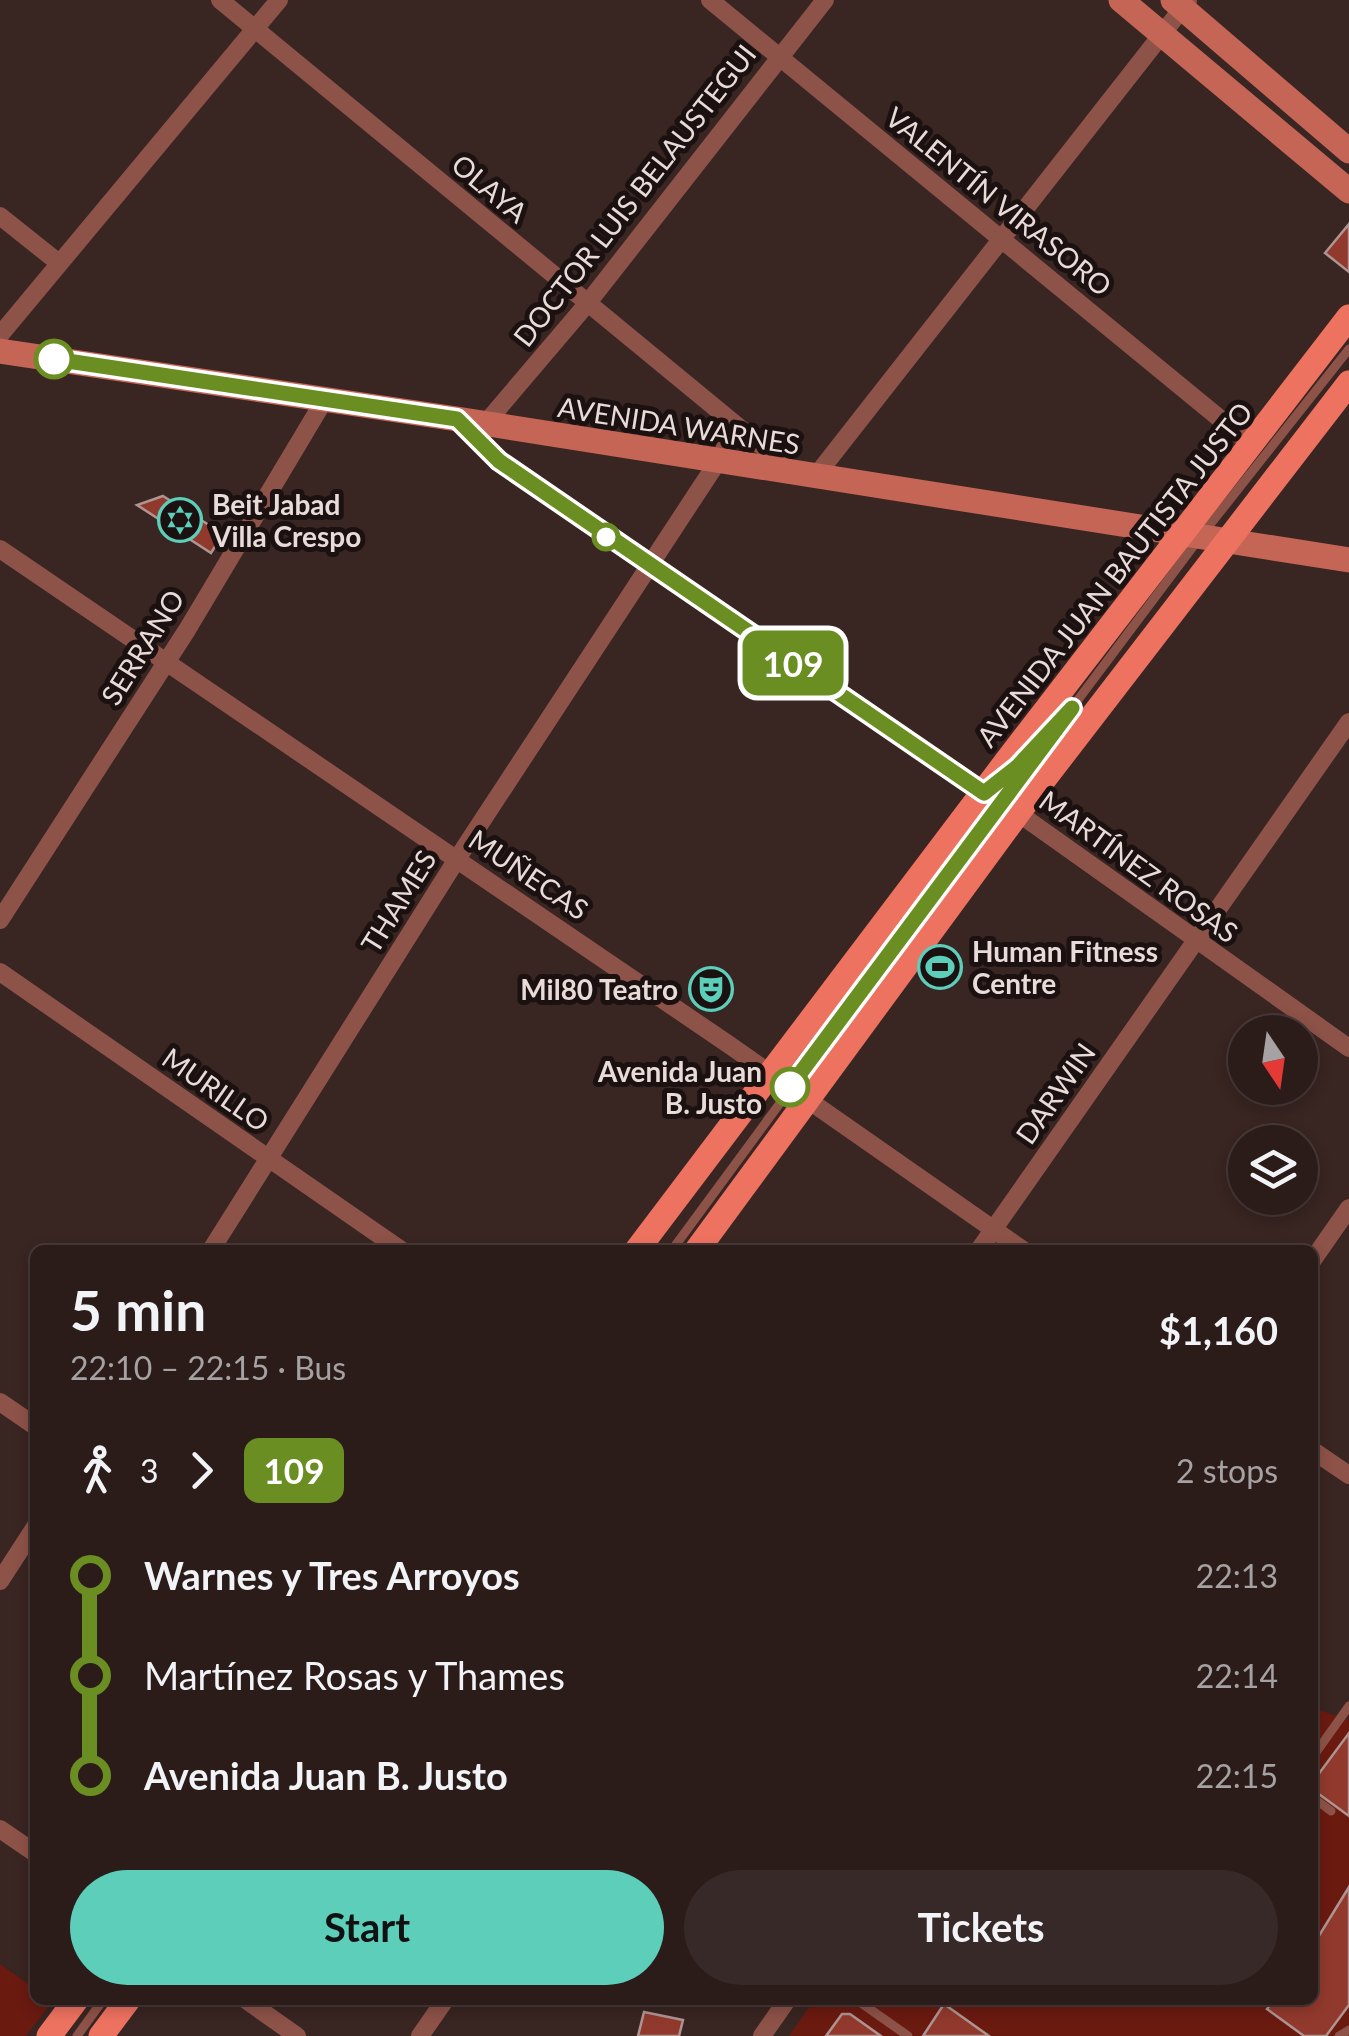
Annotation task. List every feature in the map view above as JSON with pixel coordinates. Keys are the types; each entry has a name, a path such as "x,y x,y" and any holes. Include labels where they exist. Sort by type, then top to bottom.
{"main road":[{"path":"1121,0 1349,191"},
{"path":"1182,3 1349,152"},
{"name":"AVENIDA JUAN BAUTISTA JUSTO","path":"700,1245 790,1087 1203,537 1252,445 1349,317"},
{"name":"AVENIDA WARNES","path":"0,350 1349,560"},
{"name":"AVENIDA JUAN BAUTISTA JUSTO","path":"643,1245 790,1087 1203,537 1349,383"},
{"path":"48,2036 72,2005"},
{"path":"101,2036 124,2005"}],"street":[{"name":"OLAYA","path":"220,0 725,417 806,476"},
{"path":"0,335 279,0"},
{"name":"VALENTÍN VIRASORO","path":"710,0 1252,445"},
{"name":"DOCTOR LUIS BELAUSTEGUI","path":"485,424 587,304 826,0"},
{"path":"806,476 1001,237 1162,34 1182,3"},
{"path":"0,216 59,263"},
{"name":"SERRANO","path":"0,920 166,662 325,399"},
{"path":"718,462 728,440 725,417"},
{"name":"MARTÍNEZ ROSAS","path":"457,419 499,461 1001,803 1349,1048"},
{"path":"691,458 700,470 702,485"},
{"name":"THAMES","path":"214,1245 456,858 718,462"},
{"name":"MUÑECAS","path":"0,549 1016,1245"},
{"name":"DARWIN","path":"982,1245 1349,722"},
{"name":"MURILLO","path":"0,972 394,1245"},
{"path":"1318,1252 1349,1208"},
{"path":"0,1402 30,1423"},
{"path":"1318,1454 1349,1476"},
{"path":"0,1581 30,1535"},
{"path":"0,1829 30,1850"},
{"path":"253,2005 297,2036"},
{"path":"420,2036 442,2005"},
{"path":"762,2036 784,2005"}],"lane":[{"path":"1001,803 1349,348"},
{"path":"1001,803 1017,767 1072,708"},
{"path":"676,1245 790,1087"},
{"path":"1318,1750 1349,1706"},
{"path":"1318,1801 1331,1811"},
{"path":"77,2036 99,2005"},
{"path":"864,2005 908,2036"},
{"path":"1339,2036 1349,2030"}],"shaded area":[{"path":"1318,1710 1349,1720 1349,2036 789,2036 811,2005 1318,2005"},
{"path":"0,1964 30,1985 30,2005 50,2005 26,2036 0,2036"}],"building":[{"path":"1349,224 1349,272 1325,253"},
{"name":"Beit Jabad Villa Crespo","path":"163,496 223,534 211,553 137,505"},
{"path":"1349,1733 1349,1816 1318,1793 1318,1775"},
{"path":"1349,1887 1349,2005 1326,2036 1304,2036 1267,2009 1270,2005 1318,2005 1318,1937"},
{"path":"945,2005 989,2036 923,2036"},
{"path":"644,2012 683,2020 679,2036 638,2036"},
{"path":"842,2014 850,2014 881,2036 826,2036"}],"bus line":[{"name":"109","path":"54,359 457,419 499,461 984,793 1017,767 1072,708 790,1087"}],"place":[{"name":"Beit Jabad Villa Crespo","path":"180,520"},
{"name":"Human Fitness Centre","path":"940,967"},
{"name":"Mil80 Teatro","path":"711,989"},
{"name":"Avenida Juan B. Justo","path":"790,1087"}]}
